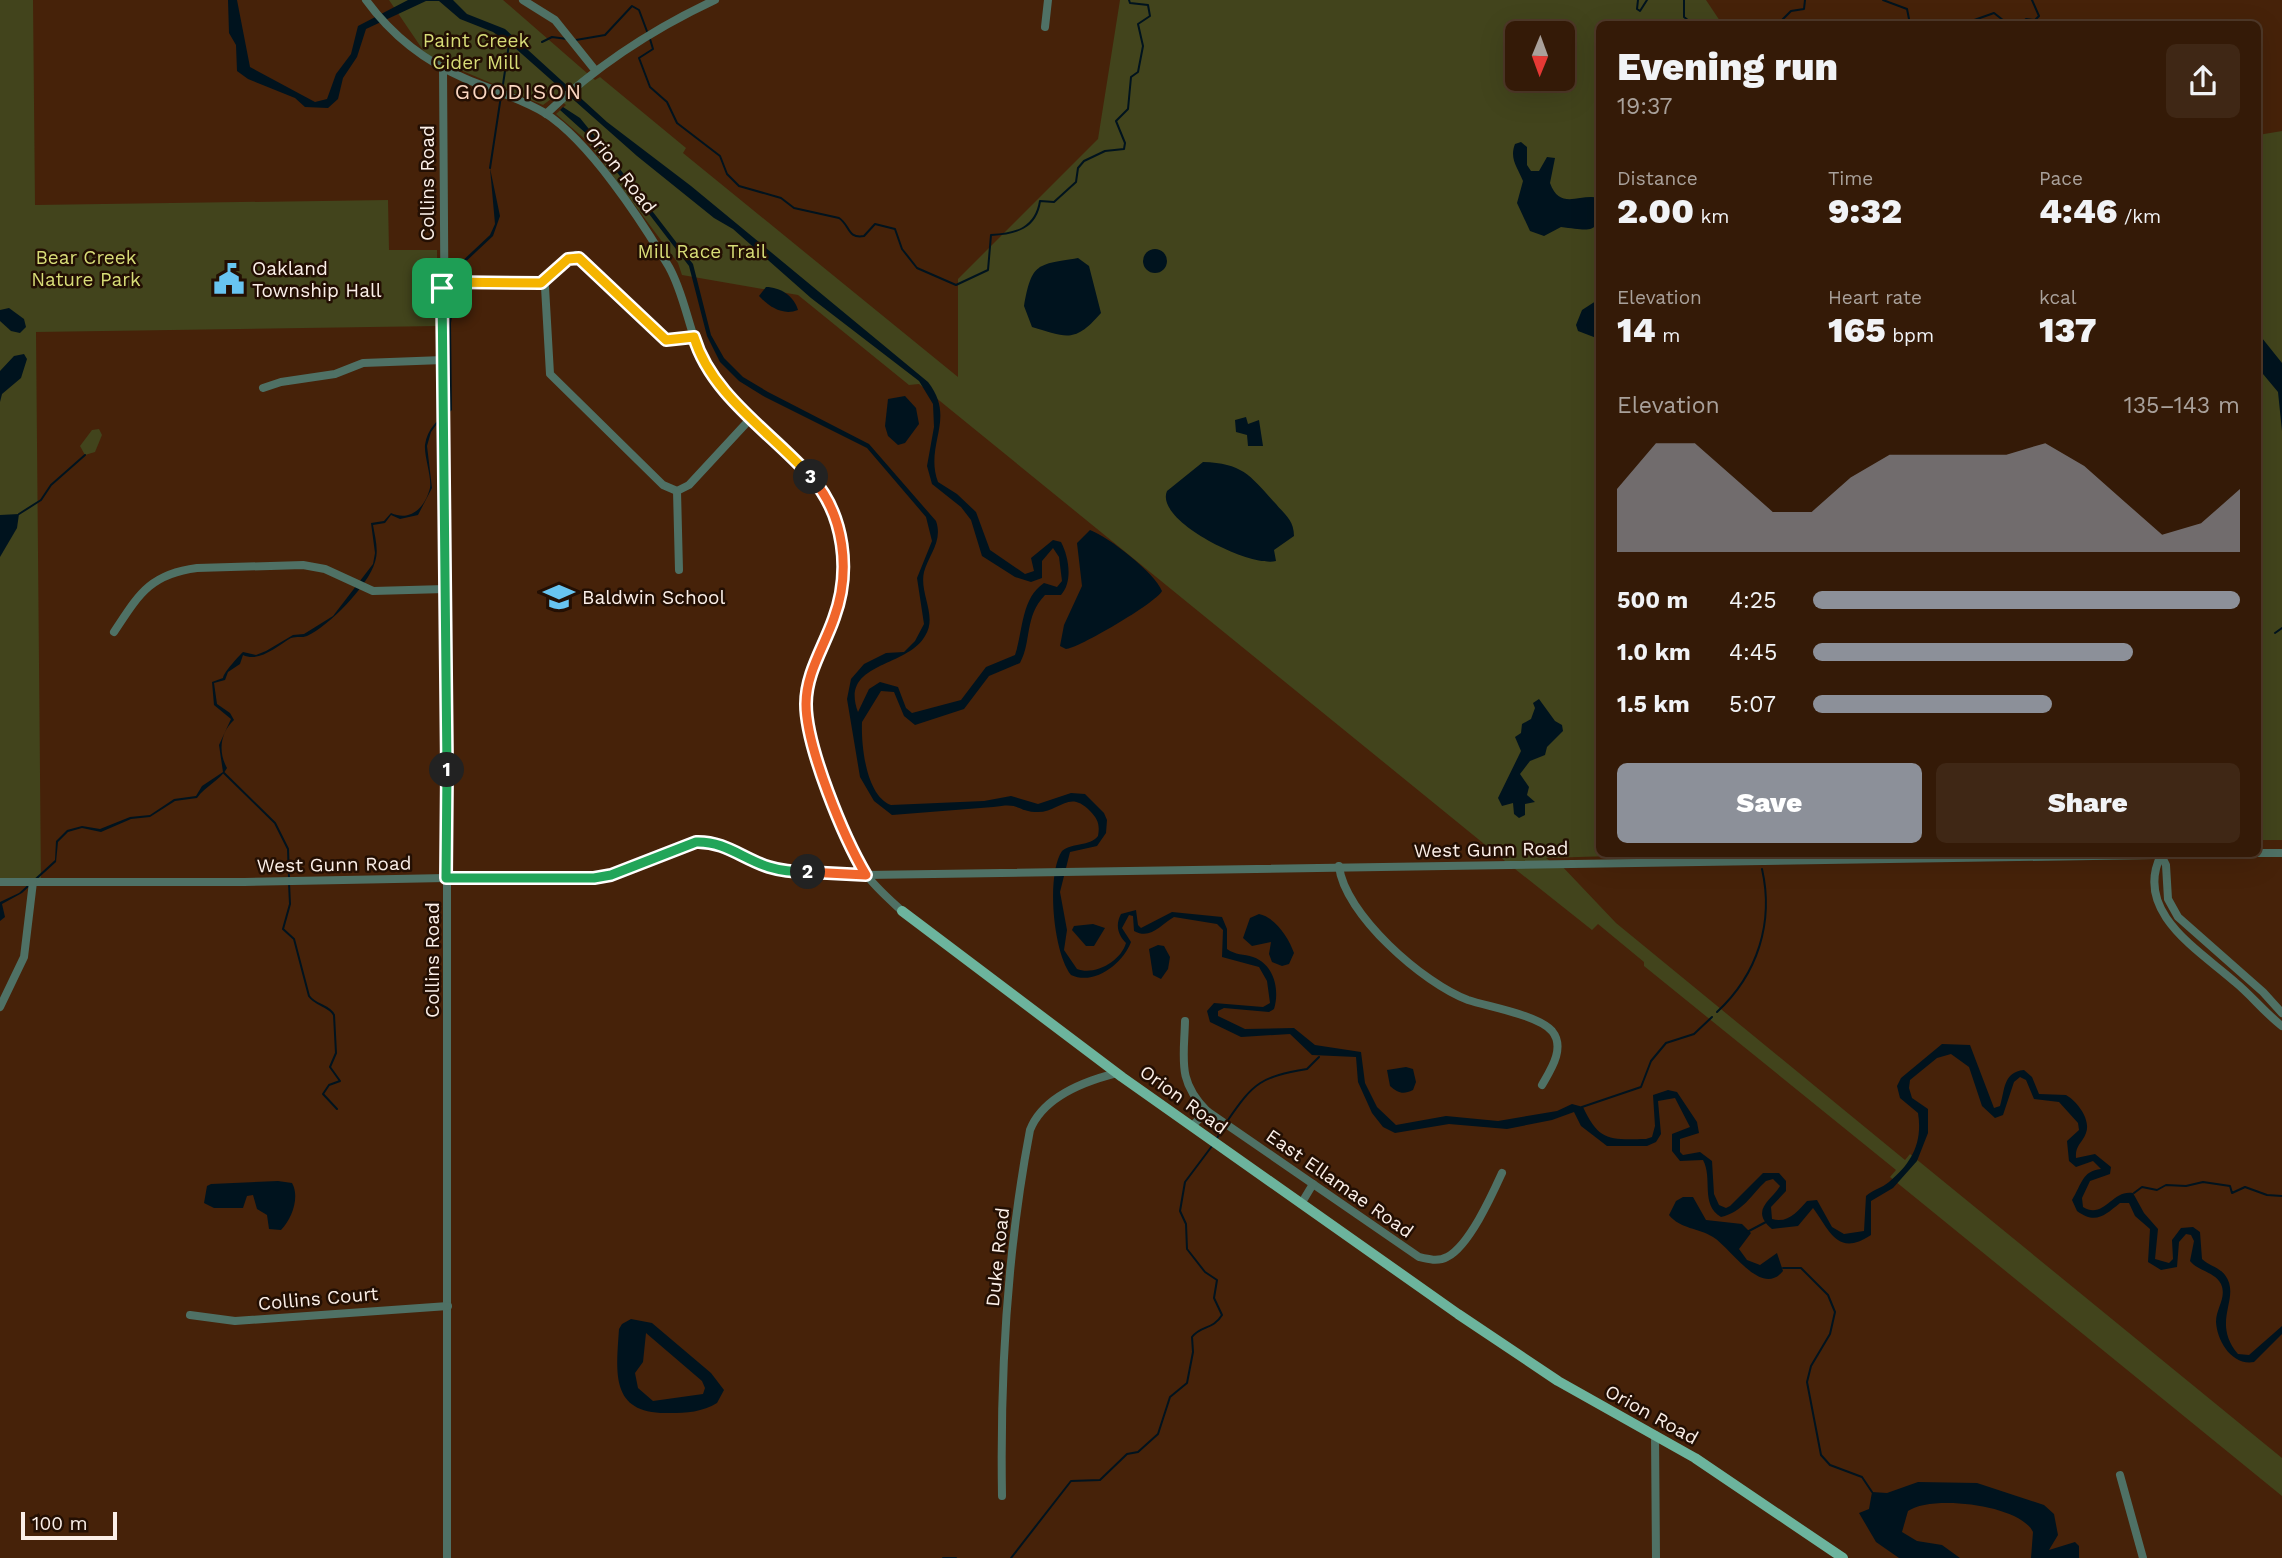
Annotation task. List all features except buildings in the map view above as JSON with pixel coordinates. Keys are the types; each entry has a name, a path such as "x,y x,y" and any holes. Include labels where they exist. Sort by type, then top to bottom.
{"main road":[{"name":"Orion Road","path":"902,911 1117,1073 1558,1381 1738,1485 1843,1558"}],"street":[{"name":"Orion Road","path":"366,0 386,24 420,55 546,114 575,137 658,247 678,283 700,356 713,377 817,483 839,532 843,580 834,620 811,674 807,719 844,833 866,875 902,911"},
{"path":"523,0 555,20 596,70"},
{"path":"546,114 576,86 626,49 715,0"},
{"path":"1045,27 1048,0"},
{"name":"Collins Road","path":"443,68 447,1558"},
{"path":"443,282 541,283 568,259 578,256 666,340 694,337"},
{"path":"541,283 545,286 550,374 663,485 677,491 689,485 752,417"},
{"path":"263,388 281,382 335,374 363,363 443,360"},
{"path":"677,491 679,570"},
{"path":"114,632 133,600 148,586 182,569 303,565 325,569 373,591 445,589"},
{"name":"West Gunn Road","path":"0,882 594,878 611,875 696,842 724,845 768,867 790,872 866,875 2026,857"},
{"path":"2261,853 2282,853"},
{"path":"2160,857 2154,883 2158,901 2169,923 2189,945 2248,992 2282,1026"},
{"path":"2162,857 2166,865 2168,899 2178,917 2190,931 2241,972 2282,1013"},
{"path":"1339,866 1340,880 1354,905 1428,979 1465,999 1529,1019 1552,1031 1557,1039 1557,1053 1542,1086"},
{"path":"0,1007 24,957 33,882"},
{"path":"2158,901 2168,899"},
{"path":"2266,1012 2274,1004"},
{"name":"East Ellamae Road","path":"1185,1021 1183,1074 1196,1100 1207,1111 1419,1257 1448,1257 1457,1250 1486,1206 1502,1172"},
{"name":"Duke Road","path":"1002,1496 1000,1410 1009,1289 1030,1130 1035,1117 1055,1099 1117,1073"},
{"path":"1192,1126 1207,1111"},
{"path":"1301,1204 1313,1184"},
{"name":"Collins Court","path":"190,1315 235,1321 448,1306"},
{"path":"1655,1435 1656,1558"},
{"path":"2120,1475 2143,1558"}],"green space":[{"name":"Bear Creek Nature Park","path":"0,0 33,0 35,205 388,200 389,250 437,250 438,326 36,332 41,884 0,884"},
{"path":"389,0 503,0 595,80 600,77 686,148 683,153 958,377 958,279 1098,139 1120,0 1706,0 1720,21 1596,21 1596,856 1546,858 1554,864 1560,864 1616,923 1905,1160 1910,1154 2282,1458 2282,1496 1890,1177 1896,1170 1644,966 1644,962 1598,924 1592,930 1510,865 919,384 909,385 798,295 682,275 678,263 587,141 556,114 566,105 555,96 543,105 427,56"},
{"path":"2282,131 2282,840 2261,840 2261,134"},
{"path":"99,429 102,435 95,452 85,455 80,446 92,430"}],"water":[{"path":"228,0 237,0 250,67 315,102 327,99 336,74 351,54 358,26 408,0 453,0 467,14 505,29 607,122 691,186 928,382 940,408 935,456 938,482 957,494 976,512 990,550 1025,574 1034,571 1031,558 1053,540 1061,542 1068,562 1067,583 1061,595 1045,595 1038,603 1020,663 989,676 964,709 915,725 904,716 894,692 881,691 862,722 867,769 876,791 891,805 984,801 1011,796 1038,804 1071,793 1085,794 1104,813 1107,820 1106,833 1097,846 1070,852 1060,892 1067,930 1064,950 1077,969 1099,969 1119,956 1126,943 1118,930 1121,914 1136,910 1141,928 1172,912 1222,917 1227,929 1227,949 1253,957 1266,965 1274,978 1276,1002 1274,1009 1269,1012 1224,1008 1218,1011 1218,1016 1245,1029 1294,1028 1315,1045 1361,1052 1365,1083 1377,1107 1396,1125 1446,1116 1498,1121 1557,1111 1572,1104 1583,1107 1594,1126 1607,1136 1646,1139 1652,1137 1655,1126 1653,1095 1668,1090 1677,1092 1697,1122 1699,1133 1680,1139 1680,1152 1683,1155 1700,1152 1712,1161 1714,1194 1719,1205 1726,1208 1730,1206 1763,1173 1779,1173 1786,1181 1786,1191 1771,1207 1772,1219 1788,1218 1807,1201 1817,1200 1832,1227 1844,1234 1864,1231 1866,1196 1897,1175 1914,1152 1919,1134 1918,1113 1900,1098 1897,1086 1901,1078 1942,1044 1970,1045 1994,1108 2000,1106 2008,1078 2017,1071 2024,1070 2032,1077 2039,1094 2066,1095 2079,1107 2087,1128 2076,1158 2095,1154 2111,1167 2110,1174 2090,1181 2082,1198 2083,1207 2097,1210 2119,1195 2133,1193 2144,1213 2158,1229 2155,1259 2169,1263 2173,1259 2172,1240 2181,1228 2193,1227 2200,1232 2202,1259 2223,1272 2229,1284 2227,1331 2238,1354 2249,1355 2282,1326 2282,1334 2254,1362 2239,1360 2227,1351 2219,1337 2216,1322 2223,1289 2215,1277 2190,1261 2194,1241 2191,1235 2186,1234 2179,1242 2177,1267 2161,1270 2148,1262 2150,1229 2135,1216 2129,1203 2120,1203 2095,1218 2077,1211 2072,1200 2086,1175 2101,1169 2093,1161 2076,1167 2069,1161 2067,1141 2079,1130 2078,1123 2059,1102 2034,1099 2026,1080 2020,1077 2014,1082 2003,1115 1995,1118 1982,1106 1969,1067 1951,1054 1937,1058 1910,1080 1912,1098 1928,1109 1928,1133 1917,1161 1893,1188 1871,1201 1871,1235 1850,1243 1835,1238 1813,1208 1798,1226 1772,1229 1765,1222 1762,1211 1780,1186 1773,1179 1766,1181 1735,1211 1721,1217 1711,1206 1703,1160 1680,1161 1672,1151 1672,1134 1690,1127 1675,1098 1658,1101 1661,1134 1656,1142 1647,1146 1607,1146 1581,1126 1574,1112 1552,1120 1507,1129 1449,1124 1395,1133 1383,1127 1372,1113 1358,1082 1356,1057 1312,1055 1290,1034 1241,1037 1210,1022 1207,1011 1214,1003 1263,1007 1270,1003 1267,981 1259,967 1222,957 1223,930 1217,924 1174,917 1145,934 1134,931 1133,916 1129,915 1122,928 1131,942 1122,958 1098,975 1080,978 1071,975 1056,932 1054,877 1062,851 1090,842 1098,836 1098,822 1090,811 1076,802 1069,802 1043,812 1008,805 892,815 874,801 860,777 847,699 851,679 864,664 886,653 904,652 915,641 924,624 917,578 932,541 926,517 867,448 765,397 739,381 720,362 707,336 689,266 590,137 560,110 563,107 580,118 693,264 711,335 724,358 743,377 768,392 869,444 936,521 937,541 926,565 923,580 930,621 925,636 904,654 866,674 858,684 855,696 858,712 869,689 880,682 898,687 906,708 912,713 961,700 986,667 1015,655 1027,606 1036,589 1044,583 1057,587 1062,581 1059,557 1053,548 1042,561 1042,578 1031,582 1015,577 982,556 971,520 961,507 932,484 927,466 934,427 933,404 919,381 811,298 733,229 714,218 637,156 514,47 493,32 460,19 439,1 426,1 366,29 357,57 343,78 338,99 328,108 305,107 295,98 248,79 237,71 236,45 229,33"},
{"path":"1521,142 1527,147 1527,165 1531,171 1539,171 1547,157 1555,158 1550,183 1559,196 1565,199 1596,198 1596,224 1593,228 1561,227 1544,236 1530,231 1517,203 1523,181 1513,154 1515,144"},
{"path":"490,168 500,216 493,236 460,267 451,323 452,410 431,432 427,446 432,488 418,515 400,519 391,515 385,523 373,525 377,553 371,572 347,604 326,624 307,636 291,638 262,655 249,657 243,655 240,664 228,672 225,680 214,683 217,704 230,713 234,720 223,737 222,756 227,768 221,776 197,798 175,801 150,817 131,819 101,832 82,828 68,832 58,842 56,862 22,893 2,904 5,917 0,921 0,902 19,893 55,860 56,841 67,830 82,826 100,829 130,817 150,815 174,799 196,796 202,786 223,772 219,745 231,719 214,705 212,682 223,678 228,668 243,652 256,655 266,651 293,635 304,634 333,616 373,564 375,553 371,523 384,521 391,513 404,516 410,514 424,502 430,488 426,439 434,425 450,410 449,323 457,266 490,235 495,224"},
{"path":"1155,249 1163,253 1167,261 1163,269 1155,273 1147,269 1143,261 1147,253"},
{"path":"1078,258 1089,266 1101,313 1077,334 1062,335 1032,327 1024,306 1034,273 1053,262"},
{"path":"766,287 786,293 798,310 787,312 767,304 759,296"},
{"path":"1596,301 1596,338 1578,331 1576,325 1582,310"},
{"path":"9,308 24,319 26,327 20,333 11,331 0,321 0,310"},
{"path":"2261,337 2282,363 2282,431 2278,392 2261,372"},
{"path":"24,354 27,359 21,378 2,394 0,402 0,371 14,356"},
{"path":"905,396 916,408 919,424 905,443 898,445 888,436 885,426 888,399"},
{"path":"1246,417 1248,424 1259,420 1263,446 1248,446 1247,435 1236,432 1235,420"},
{"path":"1203,462 1228,465 1246,473 1288,518 1294,536 1274,550 1276,561 1264,561 1227,550 1207,540 1175,516 1167,503 1167,491"},
{"path":"19,514 17,528 0,557 0,515"},
{"path":"1090,530 1130,556 1158,583 1162,591 1116,624 1085,642 1066,649 1060,646 1064,625 1082,586 1077,543"},
{"path":"1539,699 1555,721 1562,725 1563,731 1547,747 1545,755 1530,761 1520,774 1529,787 1527,795 1535,802 1525,804 1525,815 1519,818 1514,814 1513,803 1502,806 1498,798 1521,751 1515,737 1521,733 1522,724 1531,719 1535,708 1533,703"},
{"path":"1259,914 1271,919 1289,941 1294,953 1289,964 1282,966 1272,962 1269,954 1271,942 1252,946 1243,938 1250,918"},
{"path":"1093,924 1105,928 1094,946 1086,946 1072,930 1074,926"},
{"path":"1158,945 1164,946 1170,957 1168,969 1161,979 1153,975 1149,949"},
{"path":"1406,1067 1413,1069 1416,1082 1413,1090 1401,1092 1390,1086 1387,1070"},
{"path":"278,1181 292,1183 295,1195 291,1214 281,1230 269,1229 267,1215 257,1209 253,1195 247,1196 243,1208 214,1208 204,1203 207,1186 211,1184"},
{"path":"1683,1197 1693,1197 1706,1220 1742,1224 1751,1233 1739,1249 1747,1260 1760,1265 1777,1253 1783,1271 1774,1278 1765,1279 1756,1275 1713,1237 1673,1220 1669,1215 1676,1201"},
{"path":"631,1319 652,1323 711,1373 724,1390 717,1403 700,1410 670,1413 650,1412 636,1407 621,1389 618,1376 619,1329","holes":["646,1333 702,1381 705,1388 703,1394 653,1401 638,1388 635,1373 643,1362"]},
{"path":"1918,1482 1977,1483 2044,1505 2054,1514 2058,1535 2049,1550 2075,1542 2079,1546 2079,1558 2031,1558 2033,1532 2012,1515 1975,1505 1936,1503 1908,1511 1902,1532 1917,1541 1942,1545 1960,1558 1899,1558 1876,1542 1859,1513 1869,1509 1872,1492 1887,1493"}],"waterway":[{"path":"650,39 653,49 639,58 650,87 667,102 677,123 720,156 727,174 739,186 781,198 794,208 839,218 854,235 864,236 875,224 895,229 902,249 917,268 956,285 988,270 991,235 1023,228 1034,218 1040,201 1054,202 1076,182 1078,168 1084,161 1105,151 1124,149 1125,143 1116,121 1128,109 1131,77 1138,72 1143,46 1138,24 1150,16 1148,5 1130,3 1129,0"},
{"path":"1638,0 1637,9 1640,11 1647,0"},
{"path":"1684,0 1684,17 1689,21"},
{"path":"1781,21 1791,11 1804,9 1805,0"},
{"path":"1883,0 1907,9 1909,21"},
{"path":"2024,21 2035,20 2039,16 2032,0"},
{"path":"576,40 605,35 632,6 639,10 648,34"},
{"path":"1971,21 1994,13 2004,21"},
{"path":"542,42 552,37 567,39"},
{"path":"502,91 509,44"},
{"path":"490,168 501,96"},
{"path":"19,514 41,500 51,485 85,455"},
{"path":"2275,633 2282,628"},
{"path":"224,773 275,823 288,849 289,878"},
{"path":"1717,1012 1743,981 1759,946 1766,908 1762,869"},
{"path":"289,883 290,904 283,929 294,939 309,996 334,1015 336,1053 330,1067 340,1081 329,1085 323,1094 337,1109"},
{"path":"1582,1107 1641,1087 1651,1061 1666,1043 1694,1034 1712,1017"},
{"path":"1228,1120 1245,1097 1260,1083 1279,1075 1307,1069 1319,1057"},
{"path":"1217,1138 1225,1125"},
{"path":"1011,1558 1071,1481 1100,1480 1127,1454 1138,1452 1158,1434 1170,1397 1187,1383 1193,1352 1192,1337 1215,1323 1222,1315 1214,1298 1217,1280 1205,1272 1187,1249 1186,1224 1180,1211 1185,1182 1212,1146"},
{"path":"2134,1193 2142,1187 2157,1190 2166,1185 2186,1186 2203,1182 2230,1186 2232,1193 2245,1187 2267,1195 2282,1196"},
{"path":"1747,1232 1766,1222"},
{"path":"1783,1268 1801,1268 1828,1295 1835,1312 1830,1334 1811,1366 1807,1382 1821,1455 1830,1465 1862,1477 1872,1492"},
{"path":"943,1558 956,1558"}],"place":[{"name":"Oakland Township Hall","path":"229,279"},
{"name":"Baldwin School","path":"559,597"}],"district":[{"name":"GOODISON","path":"519,92"}],"route":[{"path":"579,258 666,340 672,342 694,337 700,356 713,377 817,483 828,502 839,532 844,556 843,580 834,620 811,674 807,691 807,719 832,803 855,857 866,875 790,872 768,867 724,845 696,842 611,875 594,878 446,878 446,498 442,288 443,282 541,283 568,259 579,258"}],"park label":[{"name":"Paint Creek Cider Mill","path":"476,51"},
{"name":"Mill Race Trail","path":"702,251"}]}
